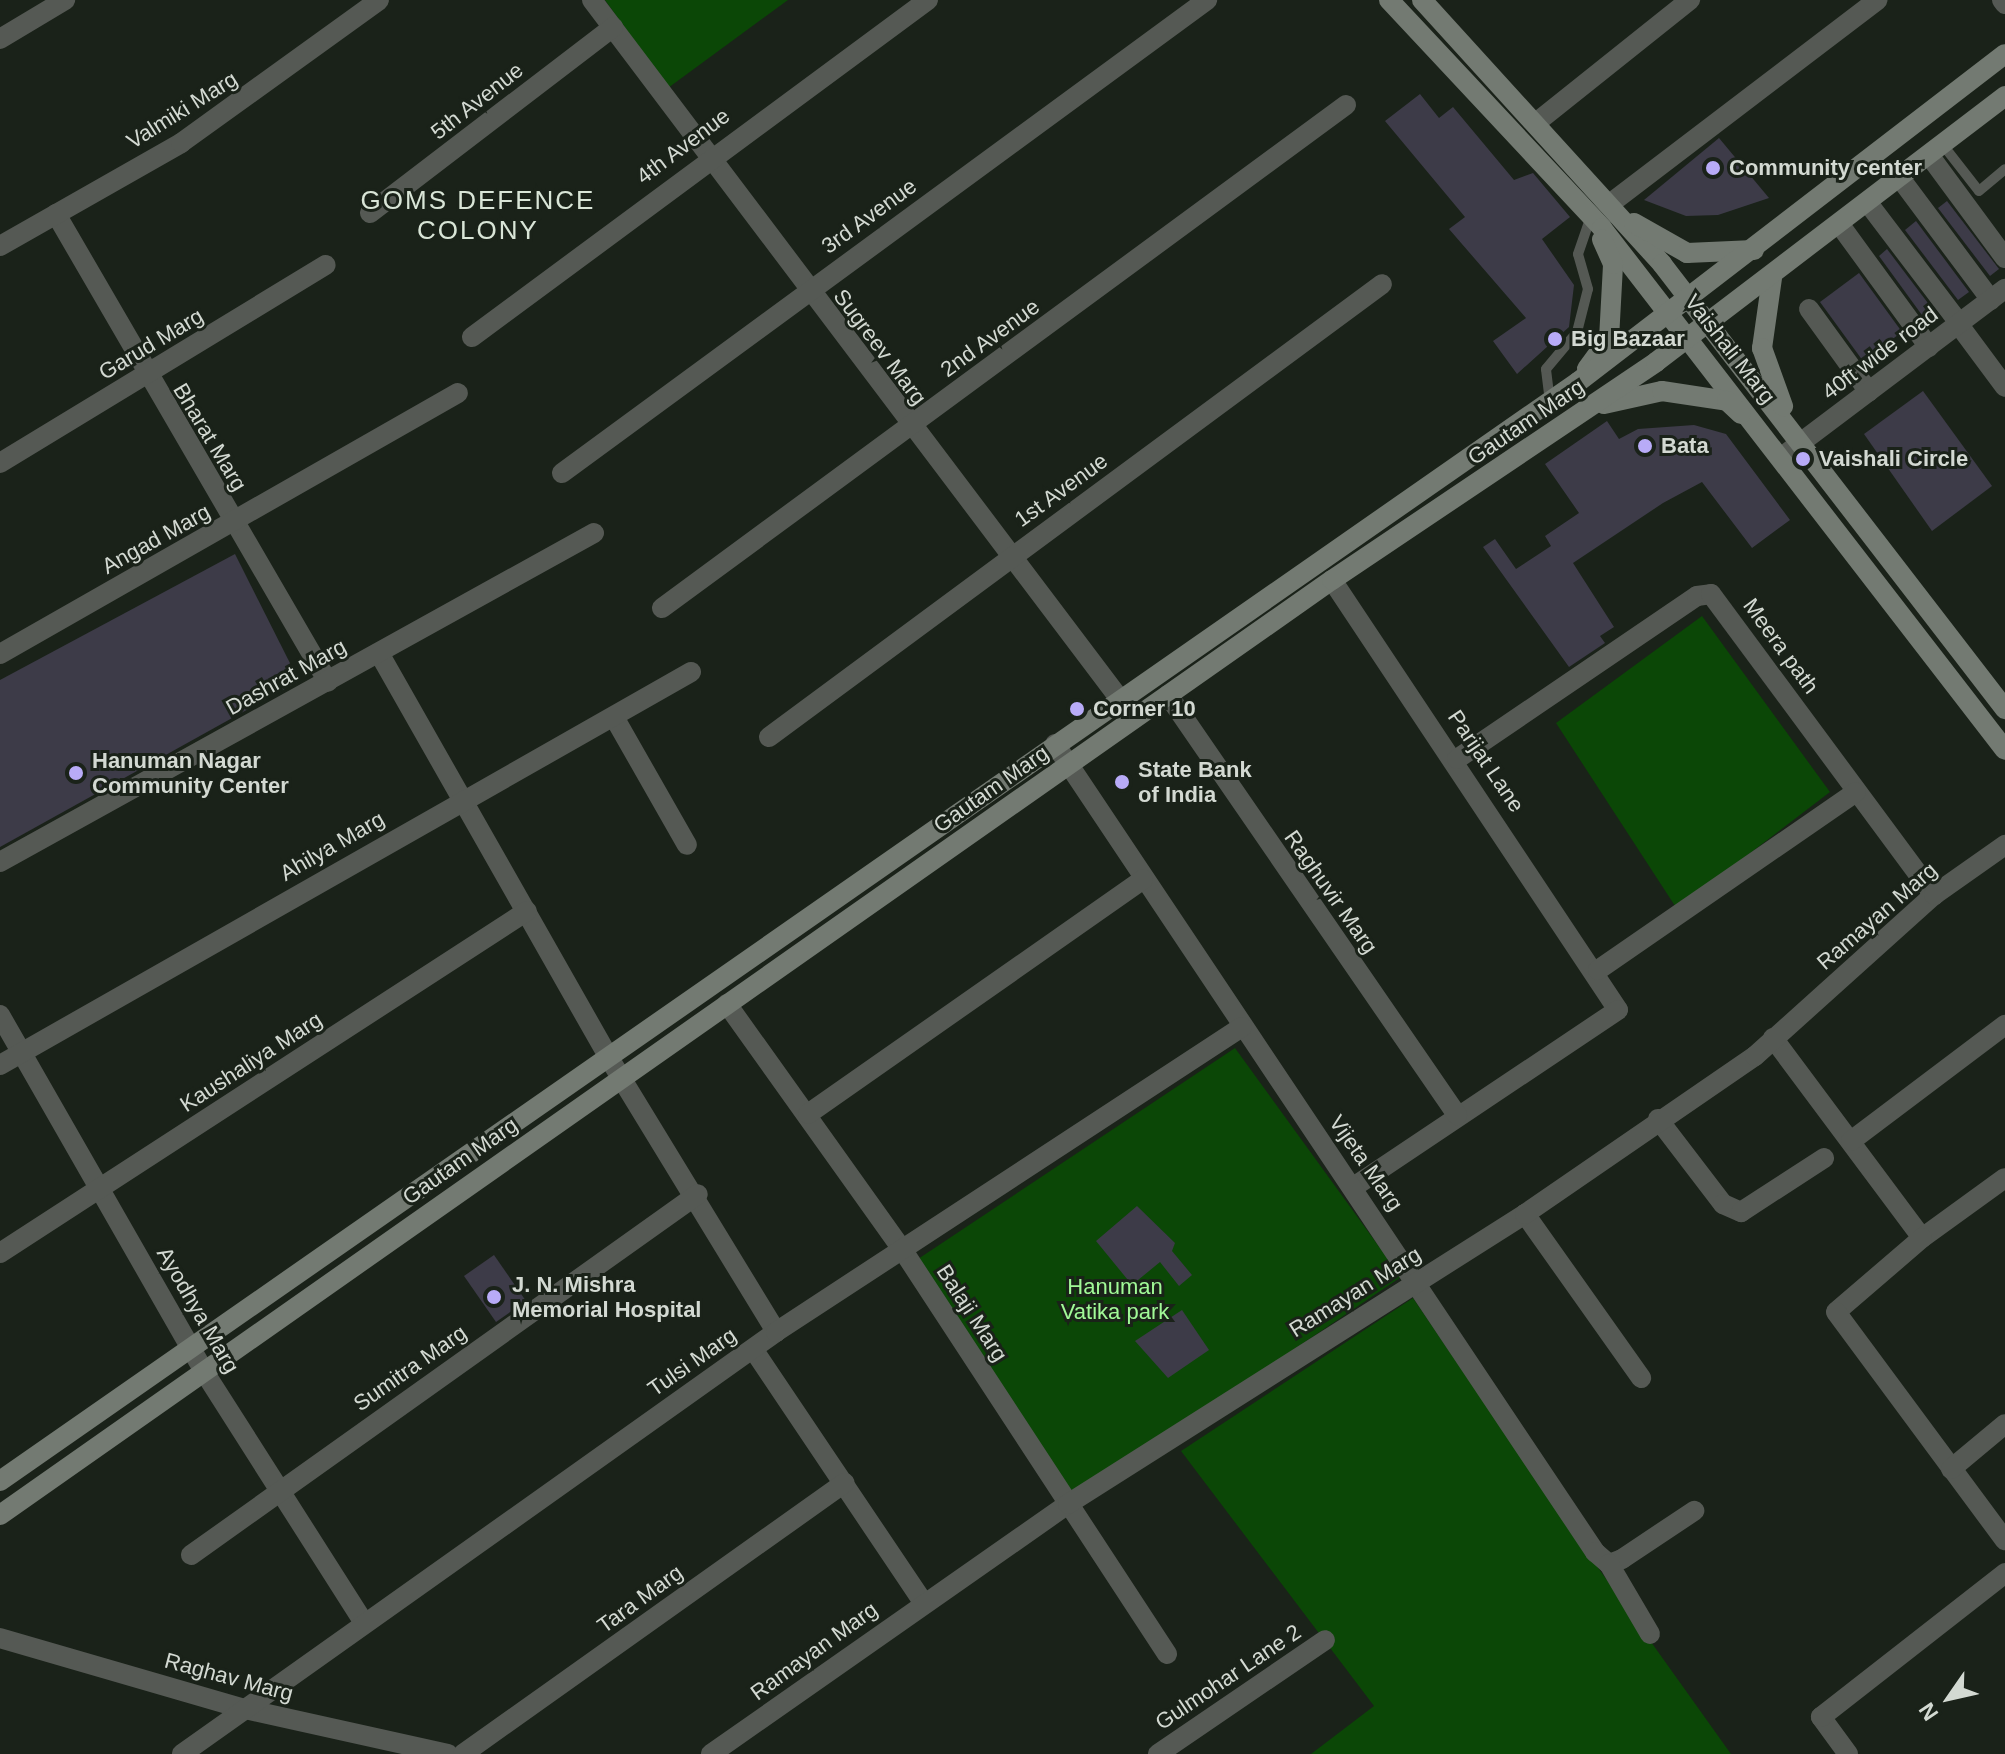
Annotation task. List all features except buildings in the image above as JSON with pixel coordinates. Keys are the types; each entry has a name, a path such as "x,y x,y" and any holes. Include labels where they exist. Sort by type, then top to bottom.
{"street":[{"path":"0,39 65,0"},
{"name":"Valmiki Marg","path":"0,246 181,143 379,0"},
{"name":"Sugreev Marg","path":"592,0 910,427 1134,718"},
{"name":"4th Avenue","path":"472,337 708,156 928,0"},
{"name":"3rd Avenue","path":"562,473 1207,0"},
{"name":"Vaishali Marg","path":"1389,0 1592,217 1672,313 2005,750"},
{"name":"Vaishali Marg","path":"1422,0 1617,210 1690,298 2005,709"},
{"path":"1519,138 1690,0"},
{"path":"1877,0 1617,210 1687,253 1754,250 2005,54"},
{"name":"5th Avenue","path":"370,213 613,27"},
{"name":"Gautam Marg","path":"0,1515 1332,580 1691,337 1772,278 2005,96"},
{"name":"2nd Avenue","path":"662,608 1346,105"},
{"path":"1919,121 2005,258"},
{"path":"1900,178 1998,294"},
{"path":"1868,203 2005,387"},
{"name":"Bharat Marg","path":"56,214 145,376 328,682"},
{"path":"1578,382 1609,339 1613,264 1592,217"},
{"path":"1840,225 1929,347"},
{"name":"Gautam Marg","path":"0,1481 1550,402 1754,250"},
{"name":"Garud Marg","path":"0,463 326,265"},
{"path":"1772,278 1762,348 1796,433"},
{"name":"1st Avenue","path":"769,737 1382,284"},
{"name":"40ft wide road","path":"1783,456 1796,433 1869,392 1998,294"},
{"path":"1809,309 1869,392"},
{"path":"1593,406 1662,391 1727,401 1769,439"},
{"name":"Angad Marg","path":"0,654 458,393"},
{"name":"Dashrat Marg","path":"0,862 594,533"},
{"name":"Parijat Lane","path":"1332,580 1457,759 1616,998 1614,1019 1457,1115"},
{"name":"Meera path","path":"1457,759 1697,596 1711,594 1934,895"},
{"path":"379,653 609,1058 698,1194 776,1332"},
{"name":"Ahilya Marg","path":"0,1065 461,799 691,672"},
{"name":"Raghuvir Marg","path":"1168,695 1457,1115"},
{"path":"614,717 687,845"},
{"name":"Vijeta Marg","path":"1055,744 1242,1027 1418,1280 1609,1564 1650,1634"},
{"path":"1598,970 1856,792"},
{"name":"Ramayan Marg","path":"711,1754 923,1602 1068,1504 1525,1214 1773,1038 1934,895 2005,845"},
{"path":"808,1114 1143,879"},
{"name":"Kaushaliya Marg","path":"0,1253 527,911"},
{"name":"Balaji Marg","path":"727,1004 902,1249 1167,1654"},
{"name":"Ayodhya Marg","path":"0,1015 102,1188 203,1370 364,1623"},
{"path":"1851,1141 2005,1025"},
{"name":"Tulsi Marg","path":"182,1754 776,1332 1242,1027"},
{"path":"1773,1038 1922,1238"},
{"path":"1354,1187 1457,1115"},
{"path":"1658,1119 1723,1204 1741,1212 1824,1158"},
{"path":"2005,1178 1922,1238 1836,1312 2005,1540"},
{"name":"Sumitra Marg","path":"191,1555 698,1194"},
{"path":"1525,1214 1641,1378"},
{"path":"753,1349 923,1602"},
{"path":"1951,1469 2005,1424"},
{"name":"Tara Marg","path":"463,1754 844,1483"},
{"path":"1609,1564 1694,1511"},
{"path":"1848,1754 1821,1717 2005,1573"},
{"name":"Raghav Marg","path":"0,1638 245,1709 448,1754"},
{"name":"Gulmohar Lane 2","path":"1158,1754 1325,1640"}],"lane":[{"path":"1936,150 1979,191 2005,169"},
{"path":"1550,402 1546,369 1577,332 1588,289 1578,254 1592,217"}],"green space":[{"path":"605,0 788,0 668,88"},
{"path":"1702,616 1830,792 1677,909 1556,723"},
{"name":"Hanuman Vatika park","path":"1235,1048 1401,1277 1074,1498 918,1259"},
{"path":"1413,1298 1559,1513 1731,1754 1311,1754 1374,1706 1181,1451"}],"place":[{"name":"Community center","path":"1713,168"},
{"name":"Big Bazaar","path":"1555,339"},
{"name":"Bata","path":"1645,446"},
{"name":"Vaishali Circle","path":"1803,459"},
{"name":"Corner 10","path":"1077,709"},
{"name":"Hanuman Nagar Community Center","path":"76,773"},
{"name":"State Bank of India","path":"1122,782"},
{"name":"J. N. Mishra Memorial Hospital","path":"494,1297"}],"district":[{"name":"GOMS DEFENCE COLONY","path":"478,216"}]}
